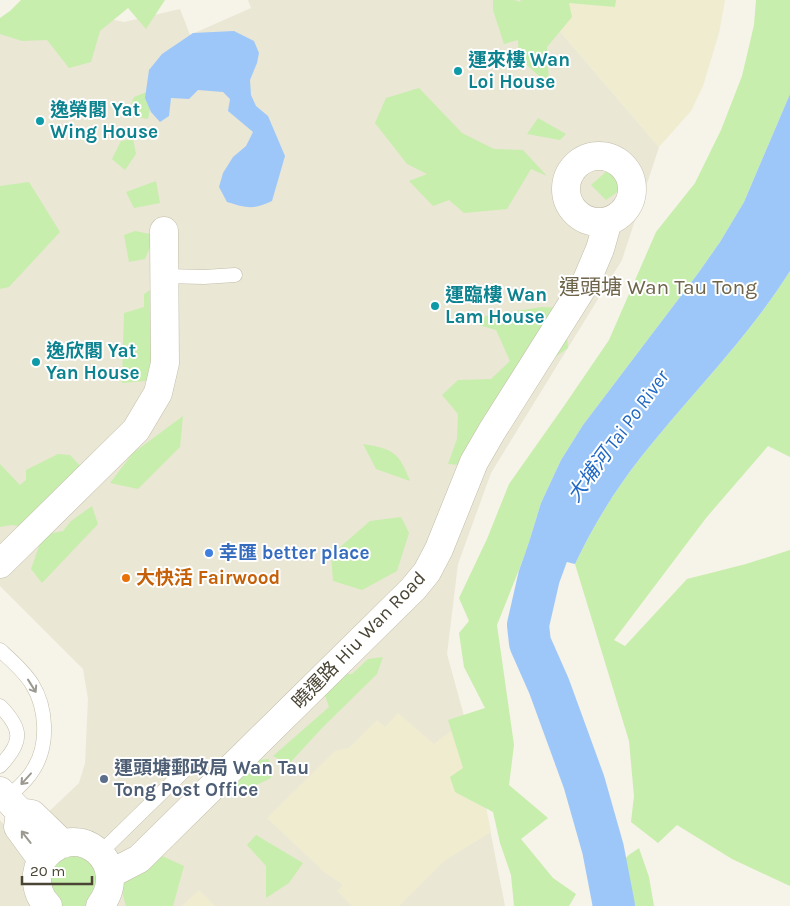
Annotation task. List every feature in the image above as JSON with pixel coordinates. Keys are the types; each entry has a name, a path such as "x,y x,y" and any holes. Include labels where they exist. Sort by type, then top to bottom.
{"street":[{"name":"曉運路 Hiu Wan Road","path":"105,864 139,859 413,589 427,572 439,549 474,462 586,282 600,249 608,221"},
{"path":"0,564 136,430 158,393 165,363 164,230"},
{"path":"9,801 18,827 53,852"},
{"path":"48,906 39,893 37,882 38,870 53,852 71,842 91,846 105,864 110,886 106,898 100,906"}],"lane":[{"path":"165,276 204,277 235,275"},
{"path":"0,650 20,669 37,693 43,731 40,757 27,779 9,801"},
{"path":"0,706 13,719 18,730 16,744 11,754 1,762"},
{"path":"105,864 187,768"}],"shaded area":[{"path":"248,0 533,0 659,147 622,260 491,473 458,564 447,654 477,763 505,906 0,906 0,820 19,840 79,783 85,763 88,699 83,669 0,586 0,32 100,17 124,22 180,9 190,35 251,8"},
{"path":"533,0 725,0 719,33 703,86 691,111 659,147"},
{"path":"398,713 434,744 473,714 477,763 491,832 444,861 399,906 352,906 337,891 343,885 324,872 267,818 335,751 349,748 377,720 385,727"},
{"path":"199,890 215,906 182,906"}],"green space":[{"path":"21,0 165,0 146,29 128,8 100,31 91,62 69,68 47,40 22,41 0,34 0,18"},
{"path":"493,0 521,2 520,0 616,0 615,7 569,3 572,17 547,47 549,85 519,58 518,40 504,44 493,10"},
{"path":"756,0 790,0 790,94 744,202 720,242 583,425 561,460 541,503 526,552 497,625 514,745 509,785 548,818 521,839 553,878 576,894 569,906 514,906 511,875 500,843 493,812 455,792 450,777 463,768 448,720 485,708 464,667 459,633 469,621 459,598 487,539 509,484 609,340 656,232 695,183 721,130 742,76 754,25"},
{"path":"419,88 462,133 494,149 523,150 547,176 531,169 507,209 464,213 449,200 433,206 409,181 427,174 407,164 375,123 386,98"},
{"path":"154,89 148,119 126,116 134,97"},
{"path":"538,118 566,134 560,140 527,134"},
{"path":"133,139 136,154 125,170 112,159 121,141"},
{"path":"633,164 640,176 606,200 591,185 608,170"},
{"path":"156,181 160,203 134,208 126,192"},
{"path":"29,182 60,232 9,287 0,289 0,186"},
{"path":"135,231 155,235 145,259 129,262 124,235"},
{"path":"790,271 790,457 768,446 706,518 614,640 625,646 687,579 746,564 790,550 790,886 732,859 677,825 658,843 631,822 634,796 629,741 575,564 589,536 622,482 756,320"},
{"path":"161,283 172,339 146,381 122,383 124,313 144,307 144,294"},
{"path":"542,307 565,308 568,348 531,374 474,466 448,464 457,439 458,414 442,395 458,380 491,379 510,361 496,330 479,325 485,316"},
{"path":"183,416 180,447 138,489 110,483 133,453"},
{"path":"363,444 388,450 394,454 402,464 410,481 376,469"},
{"path":"58,454 70,455 86,472 50,530 11,525 0,527 0,464 20,485 26,480 26,470"},
{"path":"92,506 98,524 42,583 31,569 43,535 63,531 71,521"},
{"path":"401,517 409,533 397,571 362,590 333,581 331,555 370,521"},
{"path":"383,657 377,674 322,728 288,765 273,756 329,707 324,692 338,674 352,674 368,659"},
{"path":"269,759 271,778 236,795 239,772 257,760"},
{"path":"256,835 303,863 289,883 266,898 266,866 247,845"},
{"path":"639,848 649,877 654,906 626,906 621,875 623,863 630,854"},
{"path":"75,851 101,864 90,906 60,906 46,874 50,865"},
{"path":"160,855 184,866 173,906 126,906 118,878"}],"water":[{"path":"234,31 254,41 259,53 250,80 251,95 256,106 268,116 285,156 272,201 255,207 245,207 227,202 219,187 223,173 233,157 246,146 253,132 228,111 230,99 223,92 198,90 189,99 171,98 169,116 160,122 151,112 145,98 149,70 162,54 193,33"},
{"path":"790,94 790,271 756,320 622,482 589,536 575,564 526,552 541,503 561,460 583,425 720,242 744,202"}],"waterway":[{"name":"大埔河 Tai Po River","path":"569,503 559,522 539,577 528,625 530,643 549,686 584,782 603,849 614,906"}],"place":[{"name":"運來樓 Wan Loi House","path":"458,71"},
{"name":"逸榮閣 Yat Wing House","path":"40,121"},
{"name":"運臨樓 Wan Lam House","path":"435,306"},
{"name":"逸欣閣 Yat Yan House","path":"36,362"},
{"name":"幸匯 better place","path":"209,553"},
{"name":"大快活 Fairwood","path":"126,578"},
{"name":"運頭塘郵政局 Wan Tau Tong Post Office","path":"104,779"}],"district":[{"name":"運頭塘 Wan Tau Tong","path":"658,287"}]}
